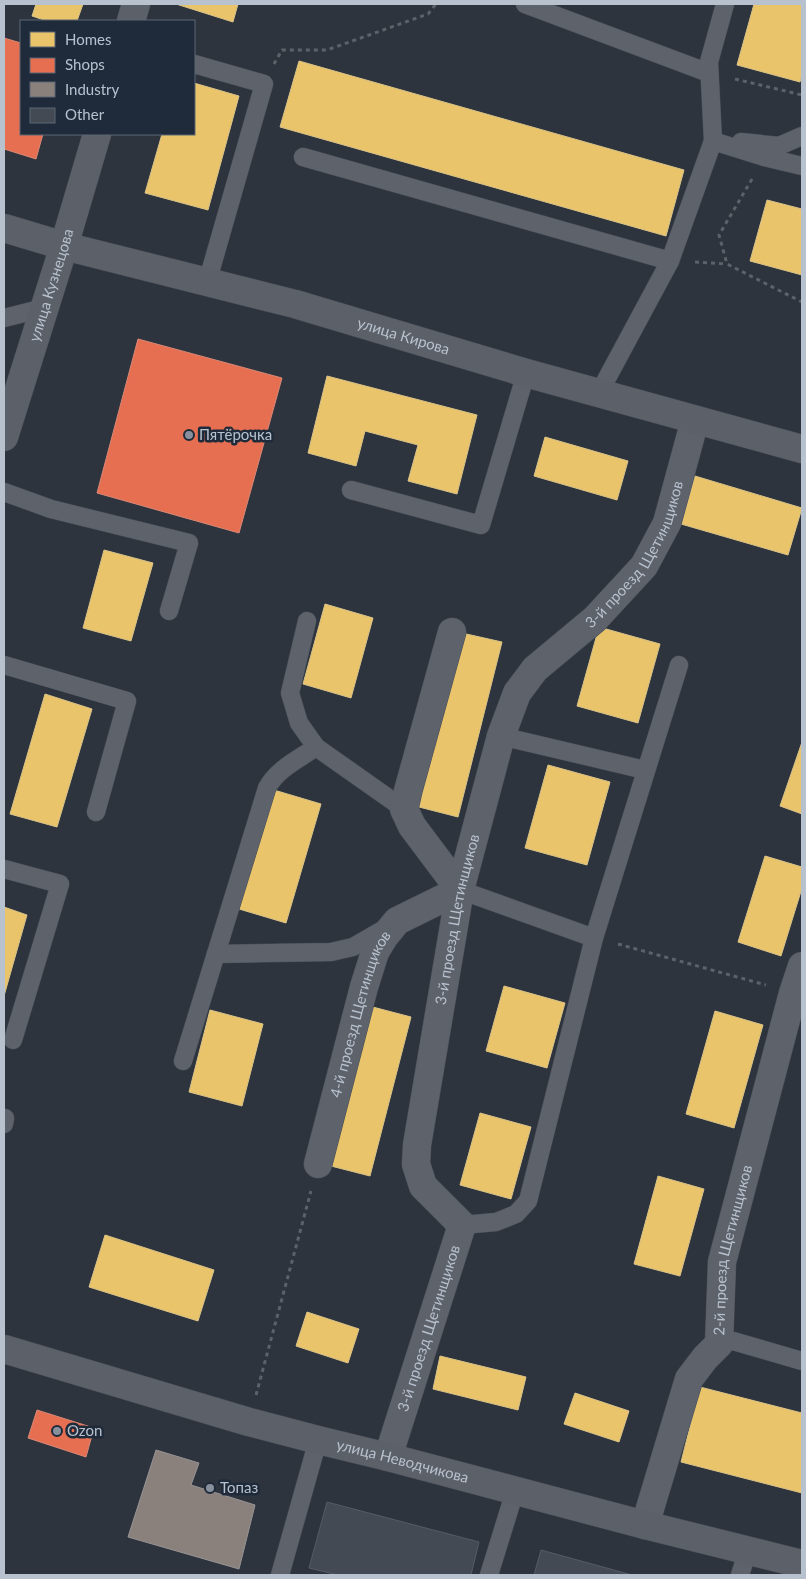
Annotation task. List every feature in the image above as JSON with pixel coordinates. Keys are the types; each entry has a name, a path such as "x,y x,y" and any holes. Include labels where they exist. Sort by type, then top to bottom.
{"main road":[{"path":"131,20 136,4"},
{"name":"улица Кузнецова","path":"4,436 97,135"},
{"name":"улица Кирова","path":"4,228 64,246 294,304 526,373 802,449"},
{"name":"улица Неводчикова","path":"4,1349 249,1422 645,1525 744,1563 802,1564"}],"street":[{"name":"3-й проезд Щетинщиков","path":"388,1457 462,1225 423,1186 416,1164 417,1145 460,890 501,736 517,693 535,668 595,619 644,566 667,523 695,420"},
{"path":"452,632 404,809 412,826 460,890"},
{"name":"4-й проезд Щетинщиков","path":"318,1164 364,987 375,952 397,921 460,890"},
{"name":"2-й проезд Щетинщиков","path":"645,1525 689,1378 719,1344 722,1262 793,993 802,966"}],"lane":[{"path":"525,4 709,73"},
{"path":"599,393 670,261 713,140 709,62 725,4"},
{"path":"195,64 264,84 207,283"},
{"path":"713,140 780,146 802,136"},
{"path":"713,140 764,157 802,166"},
{"path":"303,158 670,261"},
{"path":"4,318 44,308"},
{"path":"351,490 481,526 526,373"},
{"path":"4,492 50,509 189,543 169,611"},
{"path":"307,621 290,693 299,723 316,747 404,809"},
{"path":"4,665 127,700 96,812"},
{"path":"462,1225 496,1222 516,1214 528,1201 594,938 679,665"},
{"path":"501,736 645,770"},
{"path":"183,1061 267,788 272,779 282,770 316,747"},
{"path":"4,870 60,884 14,1040"},
{"path":"460,890 594,938"},
{"path":"216,954 331,952 353,946 397,921"},
{"path":"719,1344 732,1341 802,1361"},
{"path":"280,1575 318,1440"},
{"path":"489,1575 515,1491"}],"path":[{"path":"264,84 282,50 327,50 428,14 436,4"},
{"path":"709,73 802,95"},
{"path":"727,264 719,235 764,157"},
{"path":"670,261 727,264 802,302"},
{"path":"594,938 793,993"},
{"path":"249,1422 318,1164"}],"building: Homes":[{"path":"36,4 83,4 77,20 44,20 32,16"},
{"path":"176,4 238,4 233,22"},
{"path":"754,4 802,4 802,74 800,82 737,65"},
{"path":"299,61 684,170 666,236 280,127"},
{"path":"195,83 239,96 208,210 145,193 162,135 195,135"},
{"path":"767,200 802,209 802,275 750,261"},
{"path":"327,376 477,415 457,494 408,481 418,445 365,431 356,466 308,453"},
{"path":"545,437 628,461 617,500 534,476"},
{"path":"695,476 802,508 788,555 681,524"},
{"path":"104,550 153,563 131,641 83,628"},
{"path":"325,604 373,618 351,698 303,684"},
{"path":"599,627 660,644 638,723 577,706"},
{"path":"462,633 502,642 458,817 419,807"},
{"path":"45,694 92,709 57,827 10,814"},
{"path":"802,742 802,814 780,806"},
{"path":"548,765 610,782 587,865 525,848"},
{"path":"274,790 321,804 286,923 239,909"},
{"path":"765,856 802,867 802,888 781,956 738,942"},
{"path":"4,907 27,915 4,996"},
{"path":"504,986 565,1003 547,1068 486,1051"},
{"path":"369,1006 411,1017 370,1176 327,1165"},
{"path":"210,1010 263,1024 242,1106 189,1092"},
{"path":"715,1011 763,1025 734,1128 686,1114"},
{"path":"480,1113 531,1127 511,1199 460,1185"},
{"path":"658,1176 704,1189 680,1276 634,1264"},
{"path":"105,1235 214,1270 198,1321 89,1287"},
{"path":"307,1312 359,1329 348,1363 296,1346"},
{"path":"440,1356 526,1377 518,1410 433,1389"},
{"path":"700,1387 802,1413 802,1493 681,1462"},
{"path":"575,1393 629,1411 619,1442 564,1424"}],"building: Shops":[{"path":"4,38 20,43 20,135 43,135 36,159 4,149"},
{"name":"Пятёрочка","path":"138,339 282,378 239,533 97,493"},
{"path":"37,1410 94,1428 86,1457 28,1438"}],"building: Industry":[{"path":"156,1450 199,1463 191,1485 255,1505 239,1569 128,1537"}],"building: Other":[{"path":"327,1502 479,1542 471,1575 338,1575 309,1568"},
{"path":"541,1550 632,1575 534,1575"}],"place":[{"name":"Пятёрочка","path":"189,435"},
{"name":"Ozon","path":"57,1431"},
{"name":"Топаз","path":"210,1488"}]}
